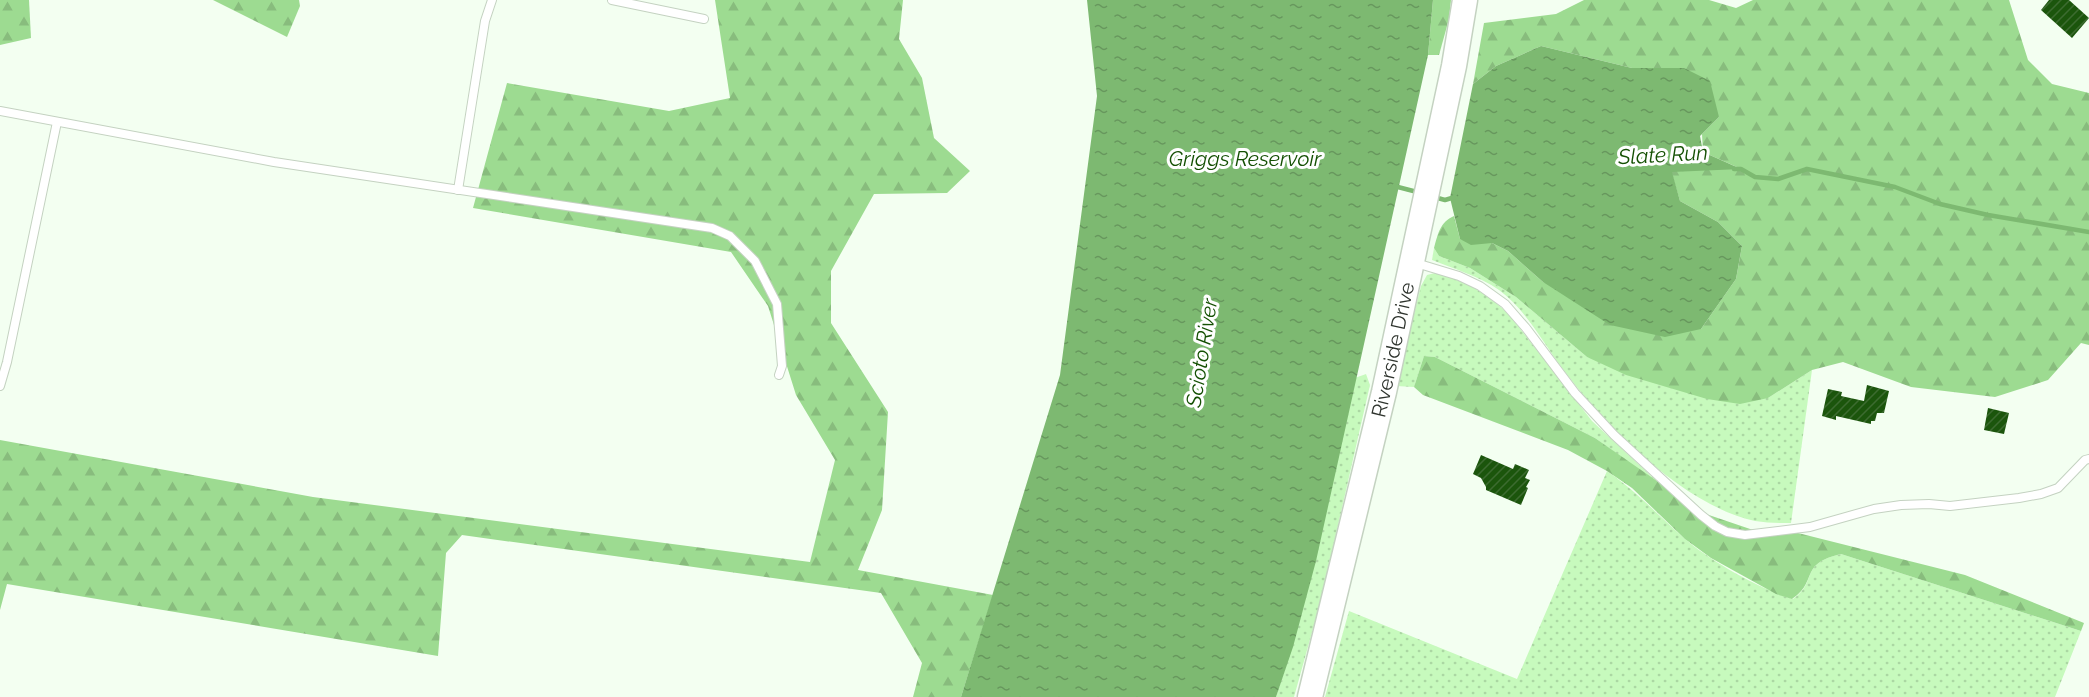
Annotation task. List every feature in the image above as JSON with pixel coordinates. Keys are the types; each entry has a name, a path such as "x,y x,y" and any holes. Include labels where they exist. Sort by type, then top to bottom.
{"main road":[{"name":"Riverside Drive","path":"1310,697 1344,565 1412,262 1454,66 1465,0"}],"lane":[{"path":"458,190 485,21 492,0"},
{"path":"612,0 704,19"},
{"path":"0,111 274,162 712,228 730,236 754,261 777,304 782,366 779,375"},
{"path":"0,386 10,351 57,122"},
{"path":"1412,262 1459,276 1480,286 1505,304 1575,393 1614,435 1701,515 1727,532 1745,535 1810,527 1874,509 1900,505 1950,506 2041,494 2058,488 2085,460 2089,459"}],"shaded area":[{"path":"1434,248 1439,256 1470,268 1516,297 1587,357 1768,398 1812,370 1791,523 1755,521 1728,512 1701,499 1674,481 1623,438 1600,414 1562,368 1526,316 1509,298 1483,281 1432,260"},
{"path":"1435,273 1476,289 1503,309 1592,421 1663,487 1595,438 1435,357 1424,356 1414,387 1396,386 1421,286 1427,275"},
{"path":"1366,374 1370,385 1321,600 1294,697 1276,697 1310,579 1355,378"},
{"path":"1607,471 1707,556 1751,581 1793,599 1801,592 1819,563 1841,554 2081,631 2055,697 1325,697 1349,611 1517,679"}],"green space":[{"path":"0,0 29,0 31,38 0,45"},
{"path":"213,0 299,0 300,6 287,37"},
{"path":"715,0 903,0 899,39 922,78 934,138 970,171 947,193 874,194 831,271 831,323 888,412 882,510 858,570 993,595 961,697 913,697 922,663 881,593 462,535 446,553 438,656 7,584 0,610 0,440 313,497 810,562 835,460 796,395 768,306 731,252 473,208 507,83 669,111 730,98"},
{"path":"1433,0 1451,0 1449,19 1439,55 1428,55"},
{"path":"1584,0 1709,0 1736,8 1753,0 2009,0 2028,60 2052,84 2089,93 2089,345 2081,343 2048,380 1995,397 1911,387 1843,362 1812,370 1768,398 1740,404 1707,399 1626,375 1587,357 1516,297 1470,268 1439,256 1434,248 1438,233 1443,225 1454,216 1460,239 1492,243 1508,251 1543,282 1701,329 1736,279 1742,246 1718,222 1680,201 1671,171 1739,168 1703,152 1702,134 1719,117 1684,68 1632,68 1541,46 1496,66 1473,84 1484,23 1556,14"},
{"path":"1424,356 1435,357 1595,438 1703,513 1756,531 1790,531 1965,575 2084,623 2081,631 1841,554 1819,563 1805,586 1792,599 1776,594 1711,558 1685,539 1632,488 1607,471 1568,450 1423,395 1414,387"}],"water":[{"name":"Griggs Reservoir","path":"1087,0 1433,0 1428,55 1316,561 1293,647 1276,697 961,697 1060,375 1097,96"},
{"path":"1541,46 1632,68 1684,68 1710,81 1719,117 1700,136 1703,152 1741,169 1672,172 1680,201 1718,222 1742,246 1736,279 1701,329 1665,337 1610,325 1543,282 1508,251 1492,243 1471,245 1460,239 1450,198 1473,84 1496,66"}],"building":[{"path":"2049,0 2069,0 2089,18 2072,38 2041,10"},
{"path":"1867,385 1889,391 1884,413 1877,413 1875,421 1871,421 1871,424 1836,416 1836,420 1822,416 1828,389 1842,392 1841,396 1864,401"},
{"path":"1988,408 2009,413 2004,434 1984,430"},
{"path":"1481,455 1513,469 1515,464 1529,470 1525,478 1530,480 1521,505 1486,490 1481,478 1473,474"}],"waterway":[{"name":"Slate Run","path":"1734,169 1741,169 1755,177 1778,179 1807,169 1895,187 1940,204 1988,215 2089,232"},
{"name":"Slate Run","path":"1394,186 1421,193"},
{"name":"Slate Run","path":"1434,197 1445,200 1455,197"}],"water label":[{"name":"Scioto River","path":"1202,353"}]}
